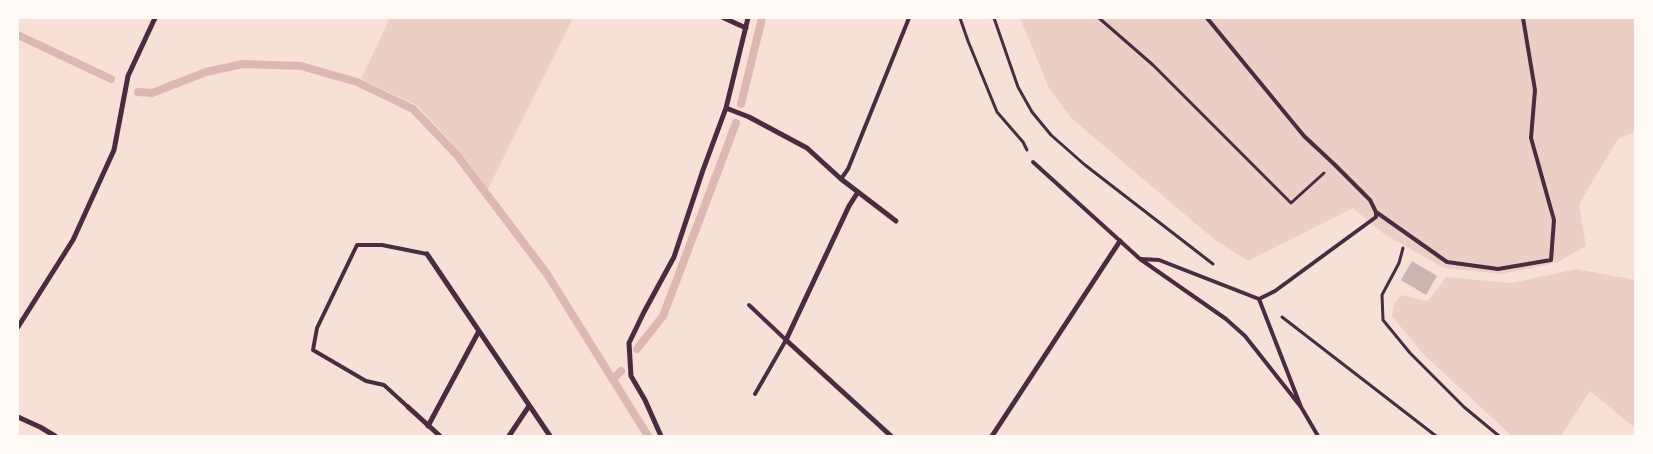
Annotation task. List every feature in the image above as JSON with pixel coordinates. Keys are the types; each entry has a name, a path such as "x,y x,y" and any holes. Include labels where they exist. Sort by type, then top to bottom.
{"street":[{"path":"18,327 73,240 114,150 128,76 155,18"},
{"path":"724,18 746,28"},
{"path":"661,436 645,400 631,376 629,343 674,257 726,108 748,18"},
{"path":"726,108 749,116 807,148 841,179 896,221"},
{"path":"858,192 849,206 786,340 891,436"},
{"path":"992,436 1120,241"},
{"path":"427,254 550,436"},
{"path":"428,426 479,331"},
{"path":"509,436 529,406"},
{"path":"408,407 440,436"},
{"path":"18,417 55,436"}],"lane":[{"path":"841,179 848,169 908,18"},
{"path":"1207,18 1304,136 1370,200 1376,212 1447,262 1498,269 1551,260 1554,220 1531,138 1535,90 1523,18"},
{"path":"1033,162 1140,259 1226,319 1245,336 1301,407 1318,436"},
{"path":"1259,299 1275,291 1376,217 1376,212"},
{"path":"408,407 384,385 366,381 312,350 317,328 357,245 382,245 427,254"},
{"path":"1140,259 1159,260 1259,299 1301,407"},
{"path":"749,305 786,340 755,394"}],"path":[{"path":"960,18 997,112 1023,142 1033,162"},
{"path":"994,18 1018,88 1032,112 1051,135 1085,165 1219,268"},
{"path":"1100,18 1153,66 1292,203 1308,186 1334,164"},
{"path":"1406,233 1399,262 1382,295 1383,320 1410,353 1457,400 1499,436"},
{"path":"1279,315 1436,436"}],"shaded area":[{"path":"390,18 573,18 488,189 460,152 418,106 361,79"},
{"path":"1020,18 1635,18 1635,132 1618,139 1579,204 1586,246 1556,263 1501,274 1444,268 1384,234 1353,208 1248,261 1215,240 1071,118 1049,88"},
{"path":"1576,269 1635,280 1635,428 1590,391 1561,436 1512,436 1423,354 1392,316 1394,304 1401,295 1428,301 1446,277 1512,283"}],"building":[{"path":"1412,261 1437,276 1426,295 1401,280"}],"waterway":[{"path":"741,104 762,18"},
{"path":"18,35 111,79"},
{"path":"138,92 152,93 206,72 243,64 301,66 357,82 413,109 457,155 547,274 648,436"},
{"path":"637,349 663,316 736,123"},
{"path":"613,379 621,371"}]}
